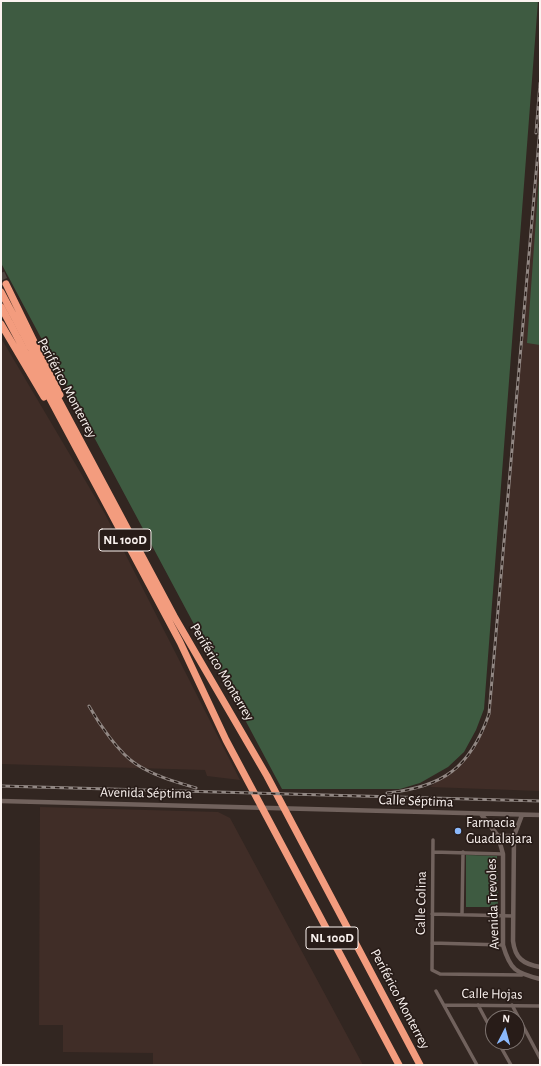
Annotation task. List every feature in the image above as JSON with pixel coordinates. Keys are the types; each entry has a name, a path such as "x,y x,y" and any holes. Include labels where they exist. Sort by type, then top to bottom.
{"highway":[{"path":"6,284 53,379 66,414"},
{"name":"Periférico Monterrey","path":"1,292 174,616 267,776 289,810 420,1065"},
{"name":"Periférico Monterrey","path":"1,307 186,652 245,776 399,1065"},
{"path":"1,324 47,401 58,414"}],"street":[{"name":"Avenida Séptima","path":"1,801 289,810"},
{"name":"Calle Séptima","path":"289,810 540,815"},
{"name":"Avenida Trevoles","path":"481,814 498,836 503,854 503,945 508,962 513,969 522,974 540,979"},
{"name":"Avenida Trevoles","path":"522,815 514,836 513,941 517,956 526,964 540,967"},
{"path":"498,836 514,836"},
{"name":"Calle Colina","path":"433,840 431,966 434,972 440,974 522,974"},
{"path":"433,852 503,854"},
{"path":"462,914 463,852"},
{"path":"432,914 513,916"},
{"path":"432,944 503,945"},
{"path":"436,991 477,1065"},
{"name":"Calle Hojas","path":"444,1005 540,1006"},
{"path":"478,1005 485,1018"},
{"path":"512,1005 540,1058"},
{"path":"503,1050 511,1065"}],"shaded area":[{"path":"540,122 540,791 430,787 470,755 485,725 493,689"},
{"path":"1,338 105,514 240,780 207,776 205,770 1,764"},
{"path":"40,807 218,812 230,818 363,1065 153,1065 153,1053 63,1052 63,1025 39,1025"}],"green space":[{"path":"1,1 538,1 484,709 476,730 464,752 448,767 420,783 400,789 282,789 1,263"},
{"path":"540,164 540,345 527,343"},
{"path":"466,855 497,856 498,907 466,907"}],"tunnel":[{"path":"1,273 6,284"}],"railway":[{"path":"536,133 540,83"},
{"path":"387,793 424,786 439,780 452,772 473,748 489,714 540,128"},
{"path":"89,706 110,738 123,753 136,764 158,775 196,788"},
{"path":"1,786 540,801"}],"place":[{"name":"Farmacia Guadalajara","path":"458,831"}]}
